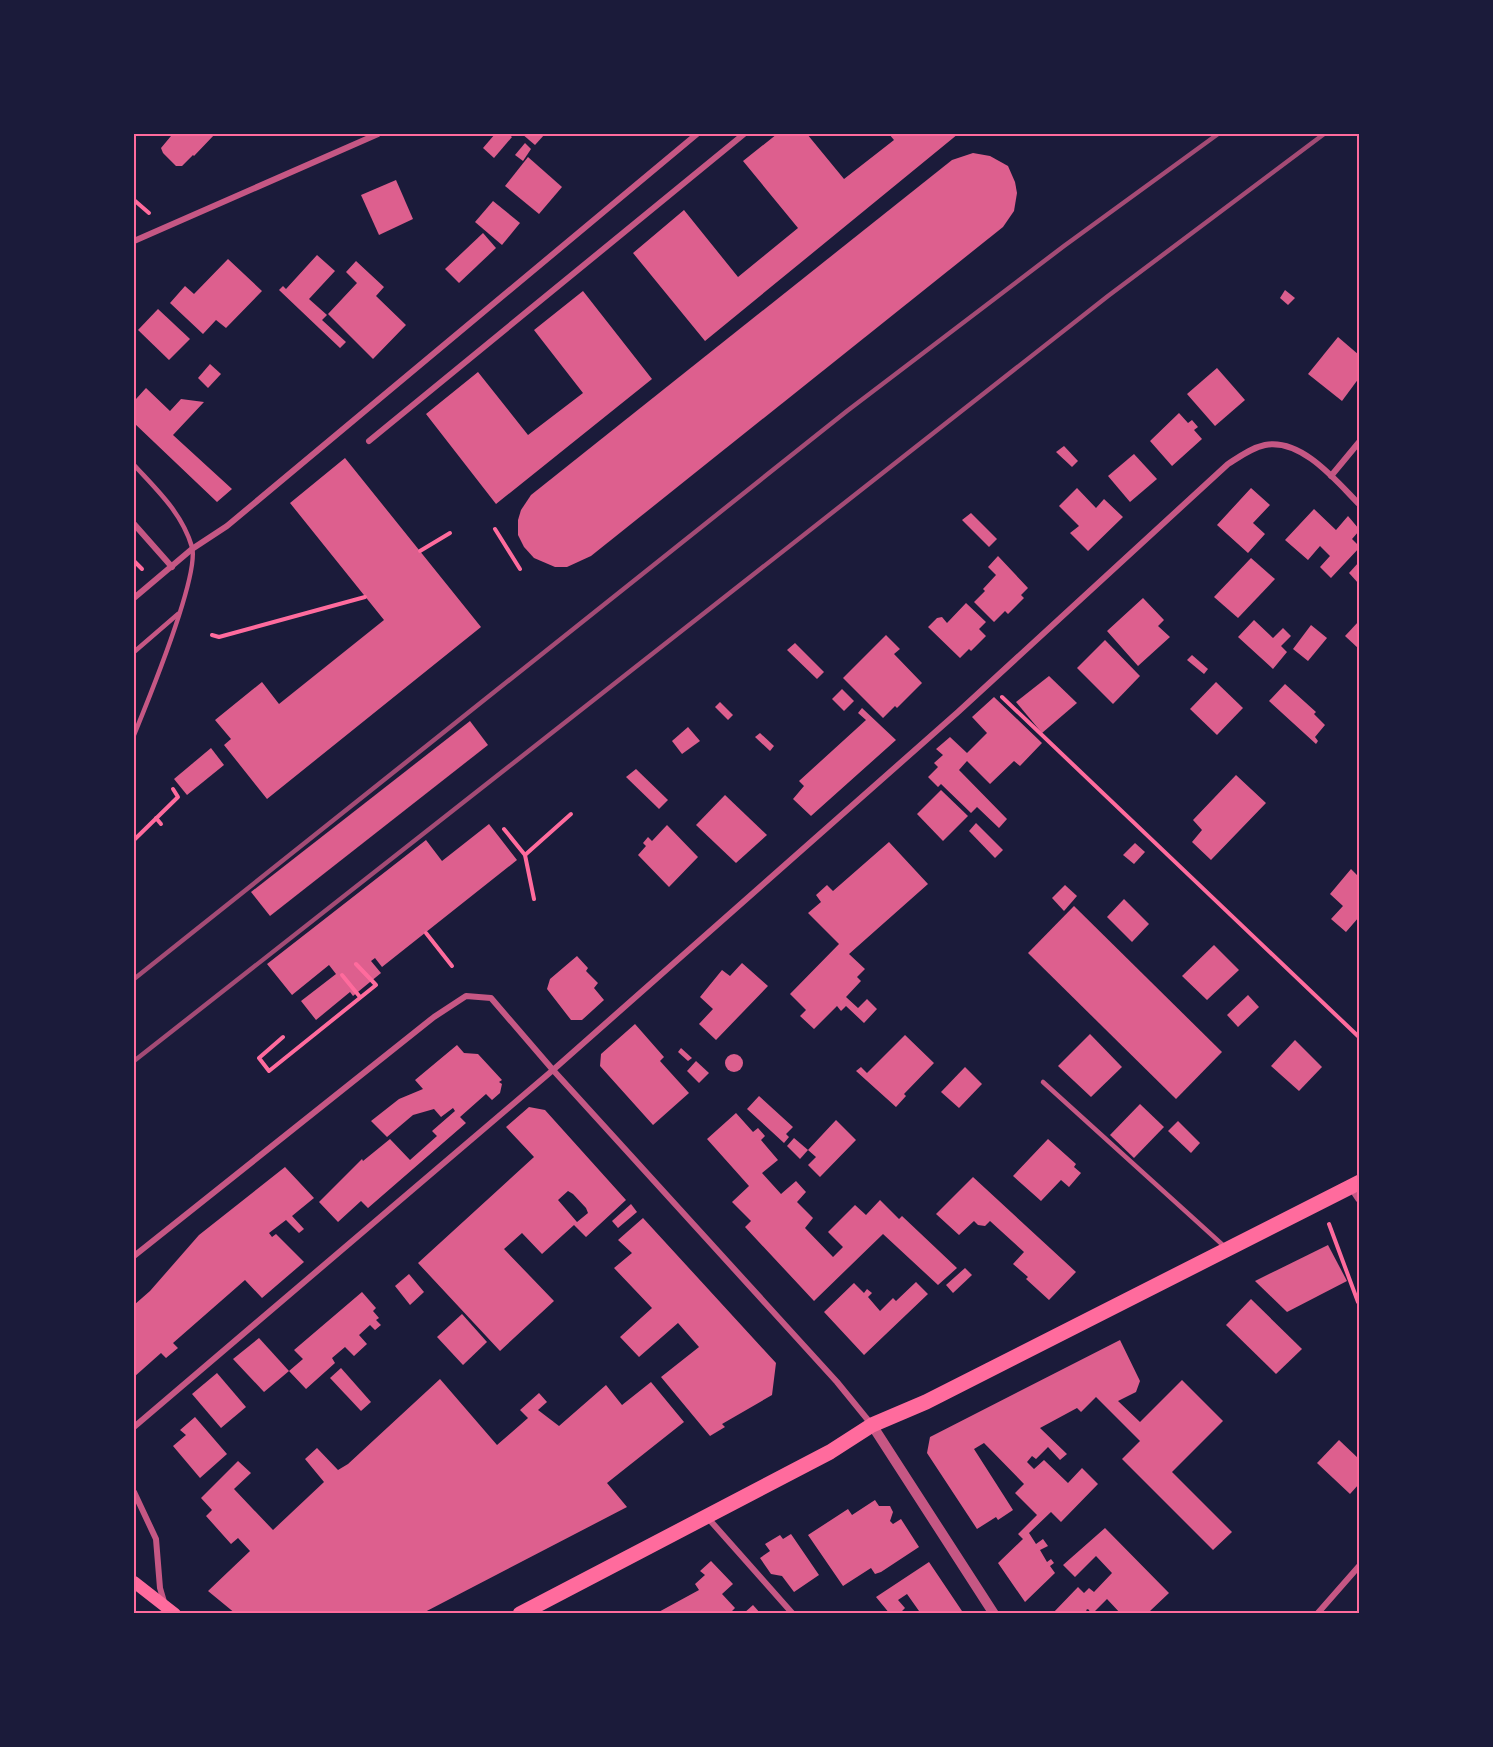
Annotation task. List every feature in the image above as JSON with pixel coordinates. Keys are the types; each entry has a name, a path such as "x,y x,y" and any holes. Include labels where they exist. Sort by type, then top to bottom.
{"main road":[{"path":"520,1614 837,1449 872,1425 926,1402 1320,1202 1357,1189"},
{"path":"134,1582 176,1614"}],"street":[{"path":"134,241 378,134"},
{"path":"134,598 192,549 227,526 697,134"},
{"path":"369,441 744,134"},
{"path":"1331,476 1359,441"},
{"path":"134,1427 553,1070 988,684 1228,464 1247,452 1266,445 1295,450 1314,460 1359,505"},
{"path":"134,524 172,567"},
{"path":"134,1256 434,1017 466,996 490,998 837,1382 872,1425 994,1614"},
{"path":"134,1492 156,1539 160,1588 165,1605"},
{"path":"707,1517 793,1614"},
{"path":"1317,1614 1359,1565"}],"lane":[{"path":"134,465 167,499 183,525 192,549 191,575 134,735"},
{"path":"134,652 178,614"},
{"path":"1043,1082 1227,1249"}],"path":[{"path":"495,530 520,569"},
{"path":"420,551 450,533"},
{"path":"212,635 219,637 365,597"},
{"path":"988,684 1359,1038"},
{"path":"134,840 178,796 173,789"},
{"path":"525,855 571,814"},
{"path":"156,818 161,824"},
{"path":"504,829 525,855 534,899"},
{"path":"426,933 452,966"},
{"path":"283,1037 259,1058 269,1071 376,985 356,964"},
{"path":"342,975 360,997"},
{"path":"1320,1202 1358,1302"}],"building":[{"path":"168,134 215,134 182,166 176,166 161,148 171,136"},
{"path":"495,134 508,134 512,137 494,158 483,148"},
{"path":"522,134 545,134 535,145"},
{"path":"777,134 807,134 844,179 894,140 889,134 958,134 705,341 633,253 684,210 738,277 798,228 743,161"},
{"path":"525,143 531,149 523,161 515,155"},
{"path":"973,153 990,156 1008,166 1015,182 1017,193 1014,211 1003,227 591,556 567,567 555,567 534,558 524,547 518,535 518,520 521,510 531,495 952,160"},
{"path":"528,157 562,187 539,214 505,186"},
{"path":"396,180 413,219 379,235 361,195"},
{"path":"493,201 520,223 502,245 475,222"},
{"path":"483,233 496,248 459,283 445,269"},
{"path":"317,255 335,271 309,299 327,315 322,320 346,342 340,348 279,290 283,286 286,289"},
{"path":"228,259 262,291 226,328 216,320 203,334 170,303 185,286 194,294"},
{"path":"356,261 384,287 376,296 406,325 373,359 328,314 357,283 346,272"},
{"path":"1285,290 1295,298 1288,305 1280,298"},
{"path":"583,291 652,379 496,504 426,414 478,372 528,435 583,393 534,330"},
{"path":"158,309 190,339 169,360 138,330"},
{"path":"1338,337 1359,355 1359,378 1342,401 1308,374"},
{"path":"210,364 221,374 208,388 198,378"},
{"path":"1217,368 1245,400 1215,426 1187,394"},
{"path":"146,388 170,411 181,399 204,402 173,435 232,489 217,502 134,423 134,397 136,399"},
{"path":"1179,413 1188,423 1192,420 1198,427 1194,430 1202,439 1172,466 1150,441"},
{"path":"1064,446 1078,461 1072,467 1056,452"},
{"path":"1134,454 1157,479 1130,502 1108,476"},
{"path":"345,458 481,627 267,799 224,745 231,739 215,720 262,682 279,704 384,620 290,503"},
{"path":"1077,488 1096,508 1104,499 1123,517 1088,551 1070,533 1079,526 1059,506"},
{"path":"1251,488 1270,505 1253,523 1265,534 1248,553 1217,525"},
{"path":"1314,509 1336,530 1348,516 1359,529 1352,539 1360,547 1331,578 1320,567 1330,556 1320,546 1308,560 1285,540"},
{"path":"971,513 997,539 989,547 962,520"},
{"path":"998,556 1028,588 1021,595 1024,598 1008,614 1005,611 994,622 974,602 996,575 988,567"},
{"path":"1251,558 1275,579 1238,618 1214,597"},
{"path":"1359,562 1359,584 1349,573"},
{"path":"1143,598 1164,620 1158,626 1170,637 1138,666 1107,631"},
{"path":"966,603 986,622 979,629 986,636 960,658 928,627 937,618 942,617 947,623"},
{"path":"1254,620 1273,638 1283,628 1291,636 1281,646 1287,652 1273,669 1238,637"},
{"path":"1359,621 1359,649 1345,636"},
{"path":"1311,625 1327,638 1308,661 1293,649"},
{"path":"886,635 900,649 894,654 922,683 897,708 895,706 883,718 843,678"},
{"path":"1105,640 1140,676 1113,704 1077,668"},
{"path":"795,643 824,672 817,679 787,650"},
{"path":"1192,655 1208,669 1204,674 1187,660"},
{"path":"1049,676 1077,703 1042,733 1016,702"},
{"path":"1216,682 1243,708 1217,735 1190,709"},
{"path":"1285,684 1316,712 1314,714 1325,725 1315,737 1318,741 1316,744 1269,701"},
{"path":"842,689 854,701 844,711 832,699"},
{"path":"994,697 1042,743 1020,766 1014,761 990,784 967,761 959,770 1007,819 999,828 977,807 971,813 941,784 938,787 928,777 938,767 934,763 943,755 936,749 950,737 967,753 987,733 972,717"},
{"path":"720,702 733,715 728,720 715,707"},
{"path":"862,708 896,740 811,816 793,799 804,786 799,781 866,720 858,713"},
{"path":"470,721 488,745 270,916 251,892"},
{"path":"688,727 700,741 682,754 672,741"},
{"path":"760,733 774,746 770,751 755,737"},
{"path":"211,748 224,765 187,795 174,779"},
{"path":"636,769 668,800 659,809 626,777"},
{"path":"1236,775 1266,803 1211,860 1192,842 1202,830 1193,820"},
{"path":"941,790 968,816 943,841 917,814"},
{"path":"725,795 767,835 736,863 696,825"},
{"path":"976,823 1003,850 995,858 969,831"},
{"path":"489,824 517,860 382,967 375,958 371,961 381,973 353,996 350,992 316,1020 301,1001 336,974 329,965 292,995 267,964 426,840 442,861"},
{"path":"667,825 698,857 669,887 638,855 646,846 643,843 648,837 652,841"},
{"path":"889,842 928,884 849,954 865,969 857,977 861,981 846,997 858,1008 867,999 877,1009 864,1023 846,1006 841,1011 837,1006 814,1029 800,1016 806,1010 790,994 839,944 808,913 821,902 816,895 827,885 833,891"},
{"path":"1135,843 1145,852 1134,864 1123,855"},
{"path":"1351,869 1358,876 1359,874 1359,917 1346,932 1331,919 1343,906 1330,894"},
{"path":"1065,885 1077,896 1064,911 1052,898"},
{"path":"1124,899 1149,924 1132,942 1107,917"},
{"path":"1074,906 1222,1052 1176,1099 1028,953"},
{"path":"1214,945 1239,970 1207,1000 1182,976"},
{"path":"577,956 588,968 586,971 598,983 594,988 604,1000 582,1020 571,1020 547,989 550,979"},
{"path":"742,963 768,986 716,1040 699,1024 713,1009 700,997 722,970 730,976"},
{"path":"1248,995 1259,1007 1238,1027 1227,1015"},
{"path":"635,1024 664,1057 660,1061 689,1093 653,1125 600,1066 601,1054"},
{"path":"1090,1034 1122,1067 1091,1097 1058,1066"},
{"path":"905,1035 934,1063 904,1094 906,1096 896,1107 856,1071 861,1067 867,1073"},
{"path":"1295,1040 1322,1067 1299,1091 1271,1066"},
{"path":"457,1045 464,1053 478,1054 502,1080 499,1082 502,1084 500,1093 492,1100 486,1094 460,1117 466,1123 368,1208 361,1201 338,1222 319,1202 362,1159 363,1161 390,1139 410,1160 437,1136 432,1131 455,1111 453,1108 441,1117 434,1109 413,1115 387,1137 371,1121 399,1099 423,1089 415,1080"},
{"path":"681,1048 692,1058 688,1061 678,1052"},
{"path":"734,1054 740,1057 743,1063 740,1069 734,1072 728,1069 725,1063 728,1057"},
{"path":"696,1061 709,1073 699,1083 687,1071"},
{"path":"965,1067 982,1084 959,1108 941,1092"},
{"path":"759,1096 793,1127 786,1134 789,1137 784,1143 747,1109"},
{"path":"1140,1104 1164,1127 1134,1158 1110,1135"},
{"path":"529,1107 545,1110 626,1200 586,1237 574,1225 542,1254 522,1233 504,1249 554,1301 500,1351 418,1263 534,1157 506,1127","holes":["568,1191 588,1213 577,1222 558,1200"]},
{"path":"736,1113 753,1132 758,1128 765,1136 761,1140 778,1160 762,1173 781,1194 796,1181 806,1192 797,1202 813,1218 805,1228 833,1257 843,1247 828,1232 855,1205 866,1215 880,1200 899,1219 902,1216 957,1268 938,1285 883,1234 814,1301 745,1227 751,1221 732,1202 749,1186 707,1139"},
{"path":"836,1120 856,1140 820,1177 808,1165 816,1157 808,1150"},
{"path":"1178,1121 1200,1143 1191,1153 1168,1131"},
{"path":"794,1138 808,1150 800,1159 787,1146"},
{"path":"1048,1139 1076,1164 1074,1167 1081,1173 1069,1187 1061,1180 1041,1201 1013,1176"},
{"path":"285,1167 314,1198 292,1216 304,1229 299,1233 286,1220 269,1233 272,1237 276,1234 304,1262 262,1298 245,1280 173,1343 178,1348 166,1358 161,1353 134,1377 134,1305 150,1291 199,1235"},
{"path":"973,1177 1076,1272 1049,1300 1013,1264 1024,1252 990,1221 985,1226 978,1225 974,1221 959,1235 936,1214"},
{"path":"631,1204 637,1212 618,1228 612,1221"},
{"path":"643,1218 776,1363 772,1395 722,1424 725,1427 710,1436 661,1377 699,1347 678,1323 639,1357 620,1337 652,1308 614,1268 632,1253 618,1240"},
{"path":"1328,1245 1347,1281 1287,1312 1255,1281"},
{"path":"965,1268 972,1275 953,1293 946,1285"},
{"path":"409,1274 424,1292 410,1305 395,1286"},
{"path":"916,1282 928,1294 864,1355 824,1312 854,1283 864,1293 867,1289 872,1293 868,1297 880,1311 893,1298 896,1301"},
{"path":"362,1292 376,1308 373,1311 379,1318 376,1320 381,1325 375,1330 370,1325 359,1335 367,1344 354,1356 345,1347 332,1358 335,1363 306,1389 289,1371 303,1359 294,1350"},
{"path":"1251,1299 1302,1349 1276,1374 1226,1325"},
{"path":"462,1314 487,1342 463,1365 437,1337"},
{"path":"259,1338 289,1371 264,1392 233,1359"},
{"path":"1120,1340 1140,1381 1136,1392 1118,1401 1140,1422 1182,1380 1223,1421 1172,1472 1232,1532 1213,1550 1122,1459 1140,1441 1096,1397 1081,1412 1077,1408 1040,1428 1067,1454 1060,1460 1048,1447 1036,1459 1032,1456 1027,1462 1034,1469 1044,1460 1068,1483 1082,1468 1098,1484 1061,1522 1051,1512 1029,1533 1036,1544 1043,1539 1048,1546 1040,1550 1047,1562 1051,1559 1054,1563 1050,1566 1055,1573 1025,1602 998,1563 1023,1539 1018,1534 1037,1515 1015,1493 1024,1484 984,1443 974,1449 1013,1510 998,1520 996,1517 977,1529 927,1453 930,1437"},
{"path":"341,1368 371,1402 361,1411 330,1378"},
{"path":"217,1373 246,1407 221,1428 192,1394"},
{"path":"440,1379 497,1445 528,1418 520,1410 539,1393 547,1402 538,1410 559,1426 606,1385 622,1405 651,1382 684,1422 607,1483 627,1507 421,1614 236,1614 208,1591 250,1551 238,1538 231,1544 206,1516 212,1510 201,1498 238,1461 251,1473 234,1489 273,1530 324,1482 305,1459 317,1448 338,1470 348,1464"},
{"path":"195,1417 227,1454 200,1478 173,1446 186,1435 180,1430"},
{"path":"1339,1440 1359,1459 1359,1484 1350,1494 1317,1463"},
{"path":"875,1500 879,1506 890,1506 893,1512 890,1521 893,1524 901,1519 919,1547 881,1572 875,1574 871,1568 843,1586 808,1535 848,1509 852,1515"},
{"path":"1105,1528 1169,1593 1150,1611 1152,1614 1121,1614 1107,1599 1092,1614 1088,1609 1086,1610 1089,1614 1052,1614 1078,1587 1084,1593 1089,1588 1094,1592 1112,1573 1096,1556 1075,1577 1063,1565"},
{"path":"791,1534 819,1575 794,1592 782,1576 771,1574 760,1558 770,1551 765,1544 780,1535 783,1539"},
{"path":"711,1561 733,1584 722,1594 735,1608 729,1614 655,1614 699,1590 695,1584 705,1575 700,1571"},
{"path":"929,1562 964,1614 915,1614 919,1611 907,1594 898,1600 905,1608 902,1611 904,1614 890,1614 876,1597"},
{"path":"753,1605 761,1614 743,1614"}],"railway":[{"path":"134,979 847,411 1064,246 1218,134"},
{"path":"134,1061 1108,296 1324,134"}]}
